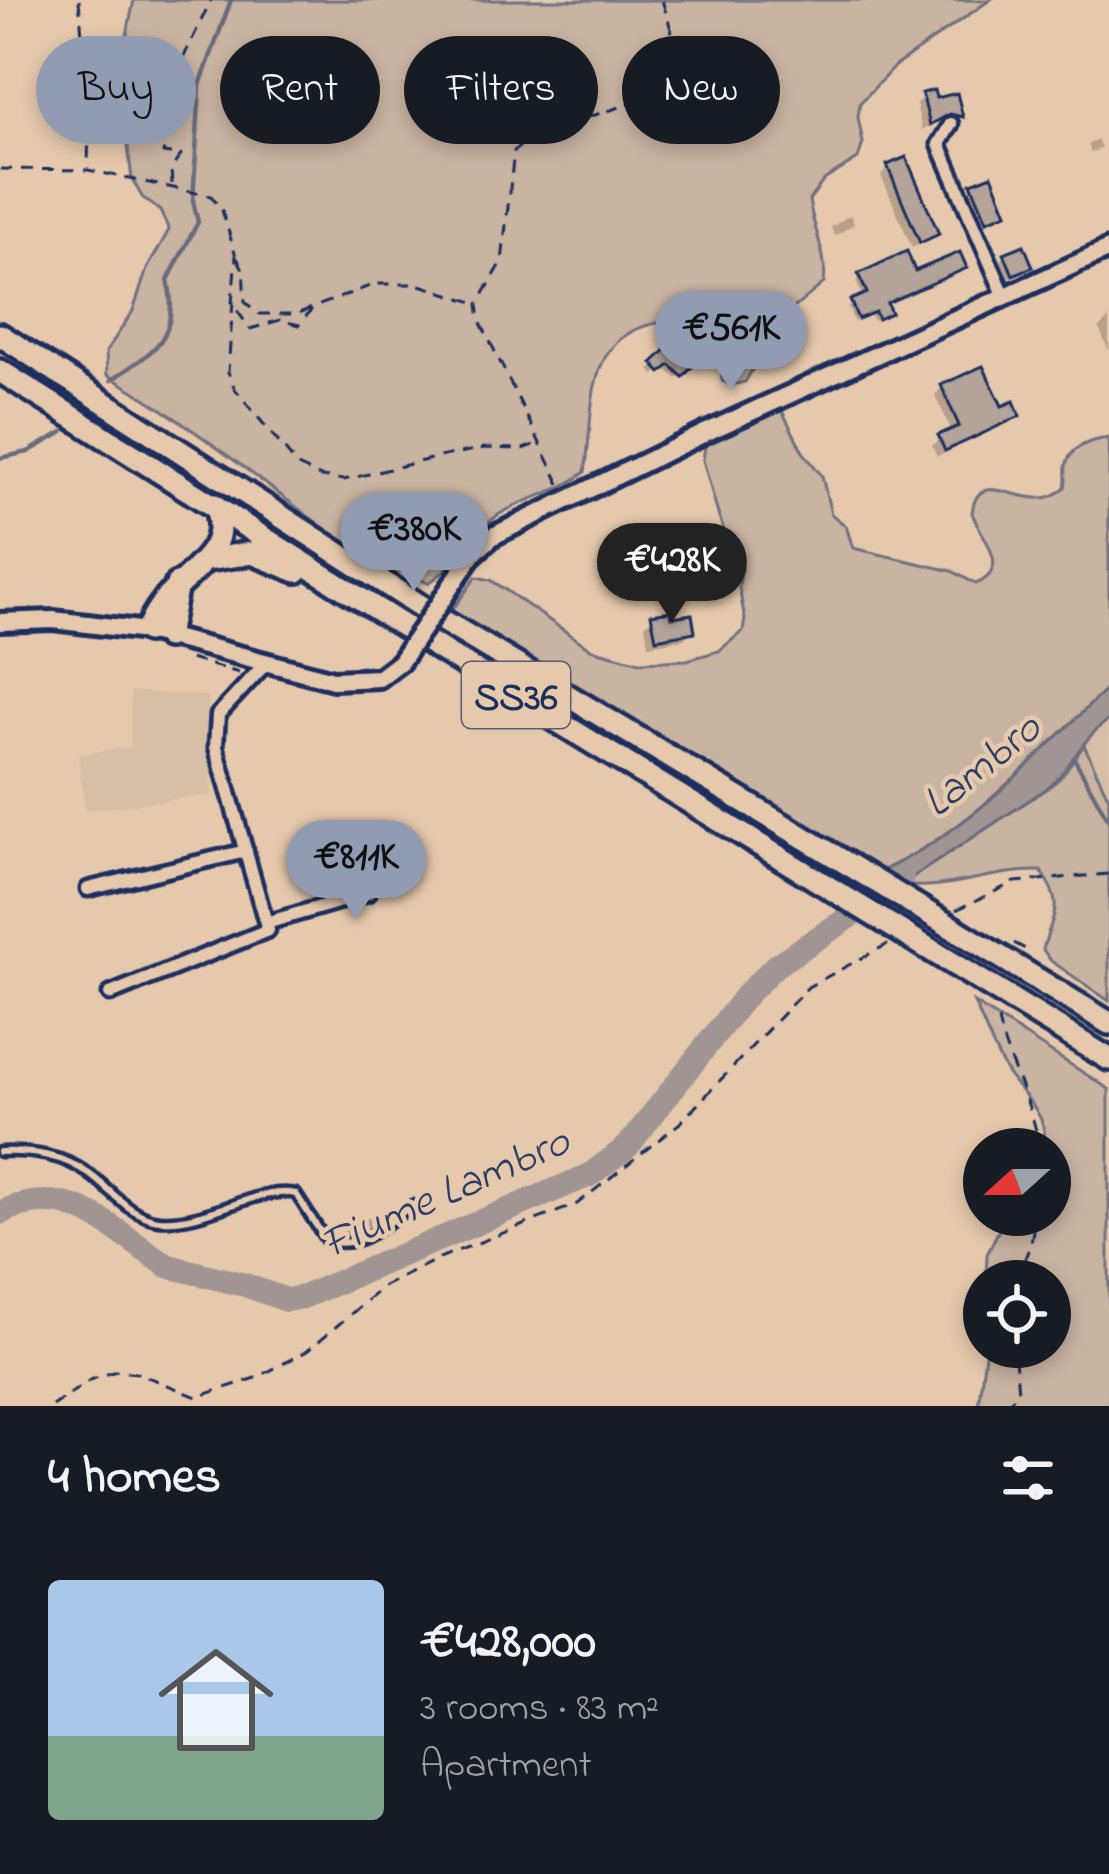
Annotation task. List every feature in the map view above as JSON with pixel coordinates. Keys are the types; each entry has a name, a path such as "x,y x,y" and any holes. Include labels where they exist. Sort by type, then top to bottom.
{"highway":[{"name":"SS36","path":"0,335 446,622 1109,1023"},
{"name":"SS36","path":"0,371 443,651 1109,1059"},
{"path":"157,634 177,583 206,560 222,531 215,505"},
{"path":"206,560 240,553 270,557 395,631 443,651"}],"street":[{"path":"951,124 939,144 1005,297"},
{"path":"0,622 52,620 157,634 261,670 356,682 379,678 400,662 472,555 493,536 1109,249"},
{"path":"110,994 268,930 216,747 216,729 225,704 261,670"},
{"path":"88,889 246,851"},
{"path":"266,923 368,893 361,865"}],"lane":[{"path":"0,1152 57,1157 154,1220 200,1217 281,1190 296,1194 325,1239 349,1244 371,1235 412,1205"}],"path":[{"path":"80,0 88,170"},
{"path":"172,186 171,169 181,154 164,153 178,68 211,0"},
{"path":"566,500 480,321 478,304 502,262 514,152 537,134 628,102 679,77 683,68 662,0"},
{"path":"0,169 88,170 211,196 222,210 243,268 245,302 259,314 296,314 375,284 417,284 478,304"},
{"path":"236,256 228,372 235,389 298,466 321,477 344,480 485,448 523,449 542,443"},
{"path":"232,301 250,329 280,320 299,325 312,309"},
{"path":"190,659 261,670"},
{"path":"954,910 1015,882 1109,874"},
{"path":"52,1406 90,1380 116,1371 138,1373 197,1397 245,1382 307,1351 398,1278 577,1204 680,1123 798,996 885,946"},
{"path":"998,1020 1005,1053 1036,1115 1037,1128"},
{"path":"1006,1406 1018,1393 1016,1368"}],"shaded area":[{"path":"134,0 990,0 895,66 860,103 863,143 858,159 824,180 809,200 824,283 783,317 745,382 731,385 722,381 720,345 697,329 662,322 629,333 602,363 585,472 498,515 428,583 340,539 192,430 107,375 106,352 133,311 147,269 169,230 160,211 142,197 132,179 128,144 196,144 196,36 127,36"},
{"path":"777,401 803,452 822,476 831,514 846,526 853,548 952,571 976,584 987,577 994,561 972,513 976,498 996,490 1052,496 1065,487 1072,453 1089,442 1109,438 1109,687 975,812 880,872 451,612 476,577 491,580 591,649 640,662 687,660 719,651 743,631 745,619 741,571 719,518 703,460 707,432"},
{"path":"1109,687 1109,720 1046,789 901,885 880,872 975,812"},
{"path":"131,691 208,696 212,795 85,810 78,754 131,747"},
{"path":"1109,720 1109,797 1084,745"},
{"path":"1084,745 1109,798 1109,1001 1051,961 1043,950 1055,902 1041,871 901,885 1046,789"},
{"path":"974,1003 1109,1089 1109,1406 978,1406 983,1368 1071,1368 1071,1260 987,1260 996,1236 1071,1236 1071,1128 1043,1128 1003,1066"}],"building":[{"path":"934,90 936,98 957,93 963,117 950,114 930,125 922,93"},
{"path":"906,157 939,234 920,243 887,165"},
{"path":"992,175 1007,213 987,221 971,183"},
{"path":"1024,245 1033,267 1013,275 1004,253"},
{"path":"907,251 915,271 960,252 967,268 887,303 891,313 878,319 875,312 858,319 850,300 867,293 858,274"},
{"path":"672,344 684,356 694,345 704,354 683,377 670,365 661,373 652,363"},
{"path":"983,366 1002,406 1014,401 1020,416 945,451 938,435 959,426 941,385"},
{"path":"630,554 649,575 631,591 612,570"},
{"path":"671,611 672,617 692,614 695,632 656,639 651,614"}],"waterway":[{"path":"111,380 152,351 167,329 168,280 198,222 193,201 200,85 231,0"},
{"path":"0,458 28,452 63,432"},
{"path":"1074,758 1109,821"},
{"name":"Fiume Lambro","path":"0,1213 25,1204 70,1206 109,1225 168,1266 286,1300 303,1297 590,1175 628,1146 746,995 775,966 862,909 902,876"}],"water label":[{"name":"Lambro","path":"980,763"}]}
